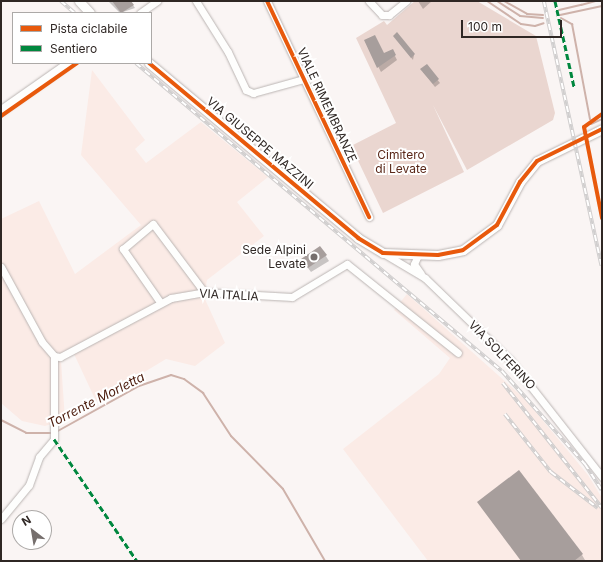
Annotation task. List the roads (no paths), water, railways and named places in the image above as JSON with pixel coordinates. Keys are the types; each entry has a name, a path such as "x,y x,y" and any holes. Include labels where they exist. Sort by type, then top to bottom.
{"street":[{"path":"79,1 89,12"},
{"path":"141,12 157,1"},
{"path":"196,1 228,52 246,90 253,92 304,80"},
{"name":"VIALE RIMEMBRANZE","path":"267,1 369,217"},
{"path":"369,1 382,16 389,15 406,1"},
{"path":"1,110 67,64"},
{"name":"VIA GIUSEPPE MAZZINI","path":"150,64 358,238 383,253"},
{"path":"383,253 418,255 452,253 481,240 497,225 520,182 537,161 602,129"},
{"path":"160,302 123,250 153,224 204,292"},
{"name":"VIA SOLFERINO","path":"383,253 408,270 425,278 510,360 602,477"},
{"path":"403,255 408,270"},
{"path":"418,255 415,268 425,278"},
{"name":"VIA ITALIA","path":"54,356 60,357 160,302 204,292 292,297 343,265 351,265 458,353"},
{"path":"1,267 42,342 54,356 52,424 54,439 39,457 29,485 1,519"}],"waterway":[{"path":"487,1 521,24 535,26 544,23"},
{"path":"497,1 520,16 543,18"},
{"path":"504,1 527,14 543,15"},
{"path":"581,5 596,1"},
{"path":"559,10 581,5"},
{"path":"560,15 602,6"},
{"path":"561,18 572,24 590,119"},
{"path":"591,124 602,119"},
{"name":"Torrente Morletta","path":"56,432 139,386 171,375 184,379 203,393 231,436 283,489 325,561"},
{"name":"Torrente Morletta","path":"1,420 26,433 52,433"}],"railway":[{"path":"61,1 74,12"},
{"path":"544,1 602,266"},
{"path":"137,64 502,371 585,464 602,490"},
{"path":"503,383 602,508"},
{"path":"505,414 551,472 598,508"}],"place":[{"name":"Sede Alpini Levate","path":"314,257"}],"park label":[{"name":"Cimitero di Levate","path":"401,162"}]}
